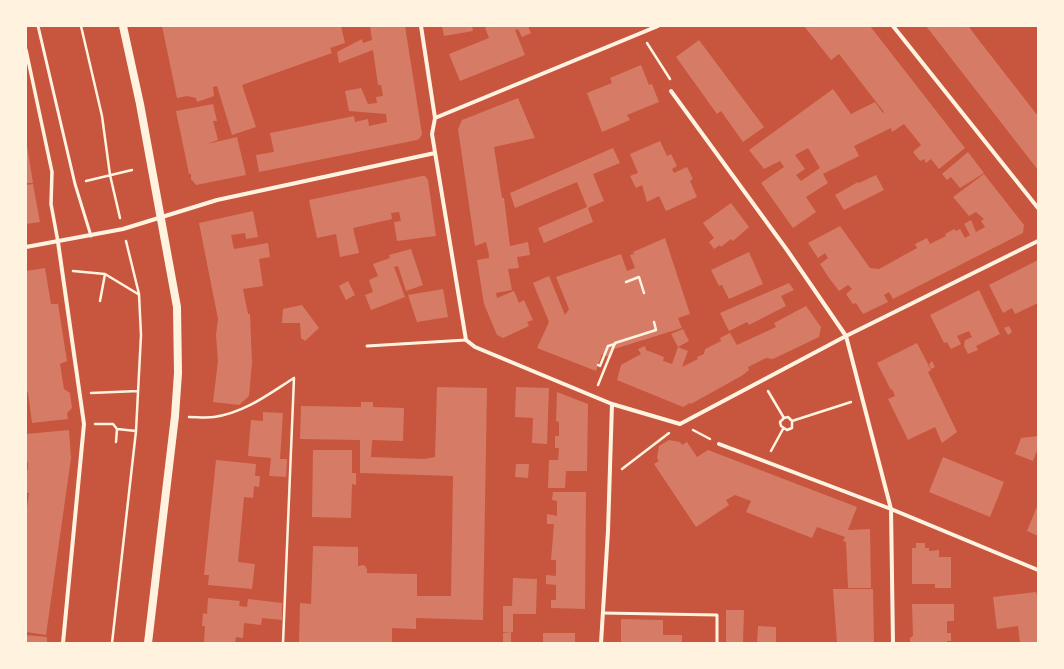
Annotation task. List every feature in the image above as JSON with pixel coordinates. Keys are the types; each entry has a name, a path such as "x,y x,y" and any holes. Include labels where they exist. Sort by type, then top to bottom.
{"main road":[{"path":"123,26 140,104 177,307 178,373 176,416 148,643"}],"street":[{"path":"421,26 435,118 432,134 466,340 475,347 612,404 680,424 846,336 1038,241"},
{"path":"435,118 658,26"},
{"path":"893,26 1038,208"},
{"path":"26,50 52,172 51,204 63,271 84,424 63,643"},
{"path":"671,92 787,250 846,336 891,509 893,643"},
{"path":"26,247 123,229 217,200 435,153"},
{"path":"601,643 608,532 612,404"},
{"path":"719,444 891,509 1038,570"}],"lane":[{"path":"38,26 75,184 91,236"},
{"path":"367,346 466,340"},
{"path":"603,613 717,615 717,643"}],"path":[{"path":"81,26 102,116 110,175 116,202"},
{"path":"642,33 650,50 670,78 671,92"},
{"path":"83,182 132,170"},
{"path":"112,643 136,431 140,335 139,294 123,229"},
{"path":"63,271 105,274 139,294"},
{"path":"100,301 105,274"},
{"path":"626,282 639,277 644,293"},
{"path":"605,368 599,366 608,346 656,330 654,322"},
{"path":"593,397 615,344"},
{"path":"176,416 212,418 235,412 260,400 294,378 283,643"},
{"path":"761,381 784,418"},
{"path":"81,394 138,391"},
{"path":"792,421 862,398"},
{"path":"784,418 788,417 792,421 792,428 787,430 784,429"},
{"path":"784,418 780,422 784,429"},
{"path":"84,424 113,424 117,430 116,442"},
{"path":"609,480 680,424 719,444"},
{"path":"765,462 784,429"},
{"path":"117,430 136,431"}],"building":[{"path":"162,26 341,26 345,43 330,48 332,53 242,85 256,127 232,135 217,86 213,87 214,96 197,102 196,98 187,96 177,98"},
{"path":"370,26 405,26 422,134 420,138 417,140 259,172 256,155 274,152 270,133 354,116 355,122 368,119 369,126 387,122 386,114 349,111 345,91 361,88 368,104 377,103 376,97 383,96 381,85 378,85 373,50 339,63 337,52 362,39 363,43 372,40"},
{"path":"442,26 472,26 473,31 444,36"},
{"path":"489,26 528,26 531,33 522,37 518,29 515,30 525,55 460,81 449,54 489,38 485,28"},
{"path":"804,26 870,26 965,148 939,169 931,159 926,163 924,159 920,161 913,152 921,145 904,124 892,132 891,128 854,146 859,156 823,174 828,183 806,197 816,212 793,228 761,183 784,167 780,161 764,169 749,150 833,89 851,114 875,102 883,113 884,112 839,54 831,60","holes":["808,148 820,168 801,181 796,175 805,169 795,155"]},
{"path":"926,26 971,26 969,27 1038,116 1038,170"},
{"path":"699,40 764,127 743,142 721,111 717,114 676,57"},
{"path":"641,65 649,85 652,84 659,102 627,115 630,120 602,132 587,93 612,83 610,78"},
{"path":"518,98 535,138 494,147 502,198 504,198 510,246 528,242 530,255 517,257 519,268 508,269 512,290 496,293 497,298 514,291 519,303 524,300 533,320 527,322 529,326 503,338 497,335 484,304 477,260 489,258 489,255 486,242 475,246 458,129 462,120"},
{"path":"213,104 217,121 213,121 218,140 207,144 237,137 246,175 196,185 191,179 191,174 189,174 176,111"},
{"path":"660,141 667,156 671,154 677,166 672,169 674,173 687,167 693,179 690,181 697,197 666,211 659,196 647,202 642,185 636,188 630,176 638,173 630,154"},
{"path":"27,146 33,183 26,183"},
{"path":"613,148 620,163 593,174 604,201 588,208 593,222 544,243 538,228 587,207 577,182 515,208 510,193"},
{"path":"968,152 984,173 960,188 951,177 947,180 942,174"},
{"path":"984,174 1024,225 1023,233 893,299 889,292 884,295 888,302 863,314 856,303 853,304 846,294 852,289 848,285 839,291 820,264 828,258 825,253 818,258 808,243 840,226 870,268 879,269 917,248 915,244 927,238 930,244 946,236 945,234 954,229 956,231 960,229 965,238 970,235 964,224 971,220 976,232 985,227 981,221 984,219 976,212 969,216 953,197"},
{"path":"876,175 884,190 844,210 835,195 858,182 859,183"},
{"path":"425,176 428,180 436,236 397,241 394,222 401,221 399,212 391,213 392,219 353,228 359,253 340,257 336,234 317,238 309,200"},
{"path":"33,184 40,222 26,224 26,185"},
{"path":"731,203 749,227 733,241 731,239 721,247 720,245 714,249 709,242 714,238 703,223"},
{"path":"253,211 258,237 246,239 245,233 231,235 234,249 268,243 270,257 259,259 263,286 243,289 248,314 250,314 252,363 249,396 239,405 213,402 218,361 216,335 218,319 199,223"},
{"path":"665,238 690,314 678,318 682,328 614,349 611,358 602,354 596,371 537,348 549,322 533,283 549,276 565,315 569,309 556,277 621,254 627,271 635,268 630,255 634,254 633,252"},
{"path":"411,249 423,285 406,291 398,266 394,267 405,297 371,310 365,295 373,292 369,280 378,276 373,264 390,258 389,255"},
{"path":"749,252 763,284 729,299 722,285 719,286 711,270"},
{"path":"1038,260 1038,303 1015,314 1012,308 1003,313 989,285"},
{"path":"45,268 51,304 58,304 67,361 60,364 64,389 70,393 72,408 67,413 68,419 32,423 28,392 26,392 26,271"},
{"path":"348,281 355,295 346,300 339,286"},
{"path":"789,283 794,290 781,296 786,306 749,325 747,322 729,331 720,313"},
{"path":"443,289 448,317 417,322 408,295"},
{"path":"979,290 1000,334 976,346 978,350 968,354 964,346 965,340 972,337 969,331 957,336 961,344 951,349 947,342 944,343 930,315"},
{"path":"302,305 319,328 305,341 301,338 300,323 282,323 283,309"},
{"path":"806,306 821,327 819,337 773,359 766,358 748,367 749,370 743,375 683,407 617,380 621,365 641,354 638,349 645,346 646,350 664,357 663,361 672,364 678,347 688,351 682,367 698,359 697,357 704,354 705,349 721,341 720,338 730,333 737,345 776,327 774,323"},
{"path":"1009,326 1012,332 1008,335 1004,328"},
{"path":"683,329 689,341 678,347 671,334"},
{"path":"917,343 931,370 928,372 957,432 942,443 935,427 908,440 888,399 895,396 877,363"},
{"path":"932,361 935,367 931,369 929,364"},
{"path":"437,387 487,388 483,620 416,618 416,629 392,628 392,643 299,643 300,603 311,604 313,546 358,547 358,566 364,565 367,569 367,573 417,574 417,596 451,596 453,476 360,473 360,440 300,439 301,406 361,407 361,402 373,402 373,407 404,408 403,441 373,440 371,457 424,459 435,457"},
{"path":"516,387 549,388 547,444 532,443 533,418 515,417"},
{"path":"557,392 588,404 587,471 566,471 565,488 548,488 549,460 558,460 559,448 555,448 555,436 559,436 559,422 556,421"},
{"path":"263,412 283,413 280,459 287,459 286,477 269,476 271,458 248,456 251,420 263,421"},
{"path":"69,430 71,458 46,635 26,632 26,515 29,493 26,493 26,470 28,470 28,462 26,463 26,434"},
{"path":"1038,436 1038,448 1033,461 1015,454 1021,438"},
{"path":"669,440 680,442 682,445 687,442 697,457 708,450 857,507 848,530 870,529 871,588 848,588 846,542 843,541 845,537 817,527 812,538 746,512 751,501 735,495 726,500 729,505 696,527 654,464 659,461 657,458 659,446"},
{"path":"313,450 352,450 352,473 356,473 356,485 352,484 351,518 312,517"},
{"path":"943,457 1004,482 990,517 929,492"},
{"path":"216,460 256,464 255,476 260,476 259,487 254,486 253,498 244,497 238,562 255,564 252,589 208,585 209,575 204,575"},
{"path":"516,464 529,464 528,478 515,477"},
{"path":"553,492 586,492 585,609 551,608 551,600 556,600 556,585 546,584 546,575 556,576 556,560 551,560 554,524 547,524 547,514 557,516 557,501 552,500"},
{"path":"1038,504 1038,536 1027,531"},
{"path":"916,543 925,543 925,548 929,548 929,551 939,550 939,557 951,557 951,588 935,588 935,584 912,584 912,548 916,548"},
{"path":"513,578 537,579 536,614 513,614 513,632 503,632 503,606 512,606"},
{"path":"833,589 873,589 874,643 837,643"},
{"path":"1036,592 1038,599 1038,643 1020,643 1018,626 997,629 993,597"},
{"path":"208,598 240,601 239,606 247,607 248,599 282,603 282,620 262,618 261,625 244,623 243,638 236,637 235,643 204,642 205,626 202,626 203,613 207,614"},
{"path":"912,604 954,604 954,621 947,621 947,633 951,633 951,641 947,641 947,643 910,643 910,638 913,636"},
{"path":"726,610 744,610 743,643 726,643"},
{"path":"621,619 663,620 663,635 682,635 682,643 621,643"},
{"path":"758,626 776,627 776,643 757,643"},
{"path":"511,632 511,642 503,642 503,633"},
{"path":"543,633 575,633 575,643 543,643"},
{"path":"26,635 47,637 47,643 26,643"}]}
